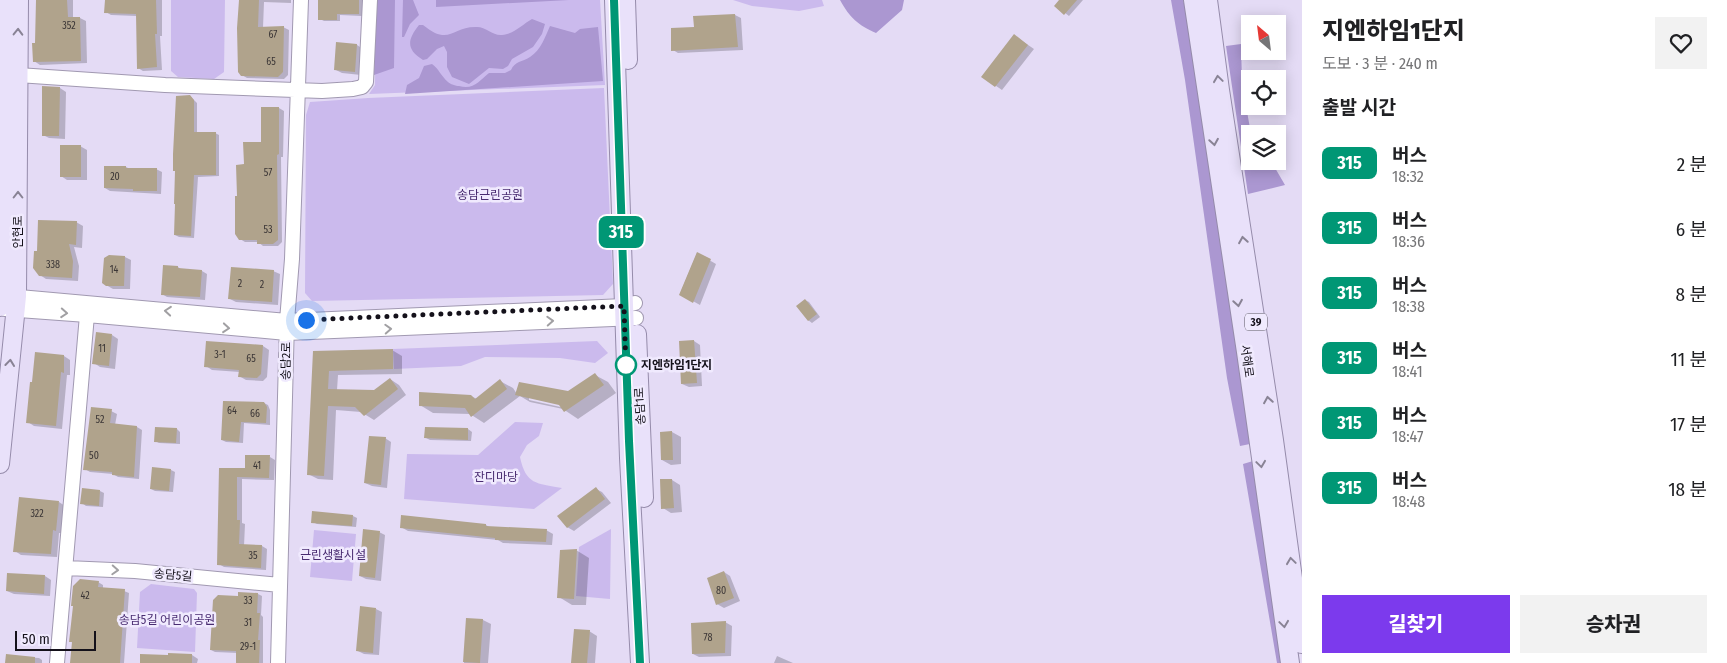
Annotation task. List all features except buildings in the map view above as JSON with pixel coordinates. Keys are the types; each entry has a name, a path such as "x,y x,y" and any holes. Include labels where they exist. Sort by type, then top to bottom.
{"main road":[{"name":"안현로","path":"6,0 6,302"},
{"name":"안현로","path":"0,464 6,302 18,76 19,0"},
{"name":"송담1로","path":"614,0 630,311 643,457 650,663"},
{"name":"송담1로","path":"626,0 630,311 640,663"},
{"name":"서해로","path":"1192,0 1290,663"},
{"name":"서해로","path":"1208,0 1302,644"}],"street":[{"name":"송담2로","path":"278,663 287,327 292,259 301,0"},
{"path":"18,76 297,90 338,90 362,87 366,82 370,0"},
{"path":"6,302 87,315 287,327 630,311"},
{"path":"6,302 287,327"},
{"path":"57,663 87,315"},
{"name":"송담5길","path":"66,568 136,571 280,585"}],"green space":[{"path":"171,0 225,0 224,72 214,79 178,77 171,71"},
{"path":"376,0 600,0 605,85 369,94 375,85"},
{"path":"733,0 822,0 824,6 799,11 752,6"},
{"name":"송담근린공원","path":"604,88 613,284 603,295 312,301 305,293 306,115 310,102"},
{"path":"597,341 608,353 595,363 560,358 485,357 461,366 394,369 393,349"},
{"name":"잔디마당","path":"515,422 543,423 539,436 527,445 520,457 522,466 529,478 534,481 562,488 534,509 404,499 407,454 478,455"},
{"path":"611,529 610,599 576,596 579,547"},
{"name":"근린생활시설","path":"314,530 356,534 352,581 310,577"},
{"name":"송담5길 어린이공원","path":"151,584 194,589 197,593 195,652 137,648 140,592"}],"shaded area":[{"path":"376,0 395,0 394,68 374,75"},
{"path":"403,0 413,0 419,15 410,24 404,37 402,37"},
{"path":"436,0 569,0 436,7"},
{"path":"840,0 904,0 902,10 876,33 855,20 847,12"},
{"path":"1171,0 1183,0 1190,23 1250,444 1240,446 1227,378 1185,80"},
{"path":"532,19 545,24 542,34 533,47 512,59 508,66 503,69 489,68 469,84 452,77 447,67 447,52 444,46 423,60 413,52 410,44 412,35 419,25 445,35 462,29 477,27 502,35 514,31"},
{"path":"550,26 575,33 580,29 598,27 603,81 405,94 407,85 419,78 424,66 432,64 449,83 464,87 476,84 489,73 505,73 537,51"},
{"path":"1241,44 1241,115 1248,115 1249,125 1241,125 1241,147 1226,46"},
{"path":"1244,170 1276,170 1285,185 1248,194"},
{"path":"1253,461 1282,663 1277,663 1243,464"}],"bus line":[{"name":"315","path":"614,0 624,318 640,663"}],"place":[{"name":"지엔하임1단지","path":"626,365"}],"route":[{"path":"306,320 624,306 626,371 626,365"}]}
